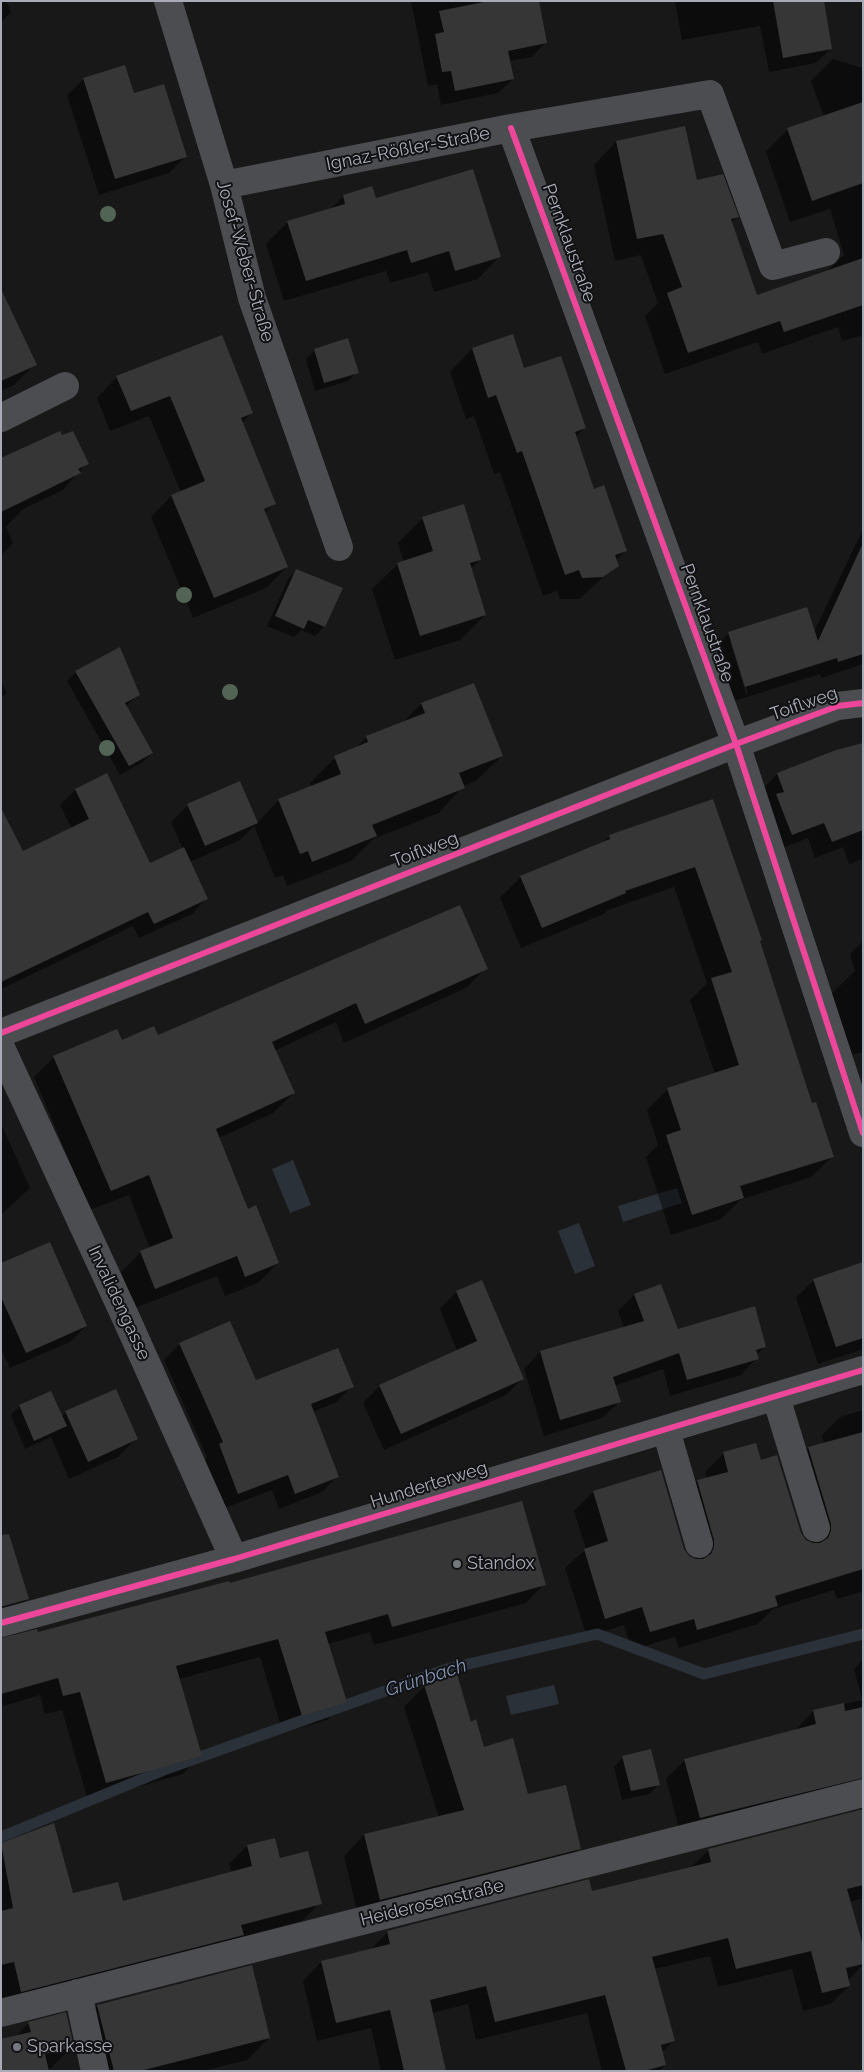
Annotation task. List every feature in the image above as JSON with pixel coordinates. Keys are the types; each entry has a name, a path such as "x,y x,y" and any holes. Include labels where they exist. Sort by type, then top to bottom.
{"street":[{"name":"Josef-Weber-Straße","path":"168,1 224,184 252,298 339,547"},
{"name":"Ignaz-Rößler-Straße","path":"224,184 511,128 710,94 774,266 826,252"},
{"name":"Pernklaustraße","path":"511,128 736,744 863,1133"},
{"path":"1,418 65,386"},
{"name":"Toiflweg","path":"1,1033 736,744 838,706 863,703"},
{"name":"Invalidengasse","path":"1,1048 126,1318 234,1559"},
{"name":"Hunderterweg","path":"1,1623 234,1559 863,1370"},
{"path":"776,1397 816,1528"},
{"path":"666,1430 700,1544"},
{"name":"Heiderosenstraße","path":"1,2013 863,1793"},
{"path":"78,1993 95,2071"}],"shaded area":[{"path":"293,1160 311,1205 290,1213 272,1169"},
{"path":"677,1188 682,1203 623,1222 618,1206"},
{"path":"579,1223 595,1266 575,1274 558,1231"},
{"path":"554,1685 559,1704 511,1715 506,1696"}],"building":[{"path":"489,1 539,1 547,43 508,51 514,79 455,91 451,71 442,72 435,34 444,32 439,11"},
{"path":"773,1 824,1 832,49 783,58"},
{"path":"125,65 134,93 164,84 187,157 115,179 83,78"},
{"path":"863,102 863,183 812,201 787,128"},
{"path":"685,126 697,180 723,174 739,217 731,219 757,295 863,258 863,305 784,332 780,321 688,353 667,293 682,287 663,234 637,239 616,141"},
{"path":"473,169 501,257 455,271 449,251 411,263 407,250 306,281 287,221 345,204 343,195 372,186 376,198"},
{"path":"1,289 37,365 1,381"},
{"path":"513,334 524,368 561,356 586,428 575,432 594,489 604,485 627,551 615,555 619,566 603,577 582,578 579,570 565,575 522,451 517,453 496,395 488,398 472,348"},
{"path":"222,335 253,413 241,418 276,504 264,509 288,567 214,598 171,495 205,481 170,396 131,411 116,376"},
{"path":"348,338 359,373 324,383 314,349"},
{"path":"60,431 62,435 73,431 89,464 78,469 81,473 1,512 1,458"},
{"path":"464,504 481,560 470,563 486,615 420,636 397,563 433,551 422,517"},
{"path":"863,543 863,654 838,662 837,658 745,687 728,632 807,607 818,641"},
{"path":"296,569 343,588 325,627 308,620 304,629 275,616"},
{"path":"120,647 140,695 125,703 153,753 129,766 75,671"},
{"path":"474,683 503,756 459,773 465,788 372,825 377,836 312,862 308,851 300,854 278,799 341,774 334,756 368,742 366,736 425,713 421,703"},
{"path":"863,743 863,830 832,842 824,823 792,835 776,794 784,792 777,773 836,750"},
{"path":"107,773 150,863 184,847 208,899 154,924 148,912 1,982 1,808 23,851 89,819 75,789"},
{"path":"240,781 258,823 205,846 187,804"},
{"path":"713,799 762,940 760,941 812,1103 816,1102 834,1157 740,1186 744,1198 692,1215 666,1135 681,1130 667,1088 739,1065 711,978 732,972 695,867 625,891 626,893 542,928 520,876 610,839 609,835"},
{"path":"460,905 488,969 365,1024 356,1003 272,1042 295,1093 216,1129 248,1209 256,1205 279,1263 245,1277 237,1256 155,1289 140,1251 173,1238 149,1175 111,1191 53,1056 117,1029 122,1040 154,1026 158,1035"},
{"path":"50,1242 87,1326 26,1353 1,1297 1,1263"},
{"path":"863,1262 863,1338 836,1347 813,1279"},
{"path":"482,1280 524,1379 401,1434 379,1385 477,1341 456,1291"},
{"path":"661,1284 678,1329 755,1306 766,1347 756,1350 759,1359 687,1380 679,1353 613,1377 621,1402 560,1420 540,1351 644,1321 634,1294"},
{"path":"230,1321 256,1380 338,1348 354,1387 311,1404 339,1477 295,1494 288,1475 238,1494 219,1444 223,1442 179,1343"},
{"path":"116,1389 138,1439 88,1462 65,1411"},
{"path":"51,1391 67,1426 34,1441 19,1405"},
{"path":"863,1432 863,1569 775,1596 778,1606 697,1630 694,1619 650,1632 642,1607 605,1619 584,1549 608,1541 593,1491 661,1470 684,1549 689,1556 703,1559 711,1554 714,1540 697,1480 728,1472 723,1452 756,1443 761,1460 777,1455 801,1533 806,1540 820,1543 828,1538 831,1524 808,1447"},
{"path":"522,1501 546,1585 392,1627 388,1614 325,1632 347,1702 302,1716 278,1639 176,1666 202,1756 106,1783 80,1692 63,1696 58,1678 1,1694 1,1638 37,1629 38,1632 229,1581 230,1583"},
{"path":"9,1534 29,1599 1,1607 1,1535"},
{"path":"457,1674 471,1722 476,1719 484,1747 513,1738 528,1794 566,1785 581,1849 380,1900 364,1834 464,1810 424,1685"},
{"path":"844,1703 845,1711 863,1707 863,1778 700,1818 684,1759 816,1724 813,1710"},
{"path":"651,1749 660,1785 631,1791 622,1756"},
{"path":"863,1809 863,1885 847,1889 863,1946 863,1964 846,1968 850,1986 822,1993 811,1951 736,1969 728,1938 652,1957 675,2041 661,2045 666,2065 644,2071 626,2071 605,1995 495,2022 486,1986 430,2000 446,2071 404,2071 390,2010 336,2023 321,1961 390,1944 387,1931 589,1879 592,1891 711,1862 708,1849"},
{"path":"54,1823 73,1893 118,1882 123,1901 252,1866 247,1845 275,1838 280,1858 308,1851 322,1904 241,1925 244,1935 21,1992 14,1962 1,1965 1,1911 13,1908 1,1843"},
{"path":"252,1965 270,2038 140,2071 114,2071 97,2005"},
{"path":"66,2012 74,2047 45,2054 49,2071 1,2071 1,2039 31,2032 28,2022"}],"waterway":[{"name":"Grünbach","path":"1,1837 169,1768 447,1669 597,1634 704,1674 863,1634"}],"cycle path":[{"path":"511,128 736,744 863,1133"},
{"path":"1,1033 736,744 838,706 863,703"},
{"path":"1,1623 234,1559 863,1370"}],"place":[{"name":"Standox","path":"457,1564"},
{"name":"Sparkasse","path":"17,2047"}]}
